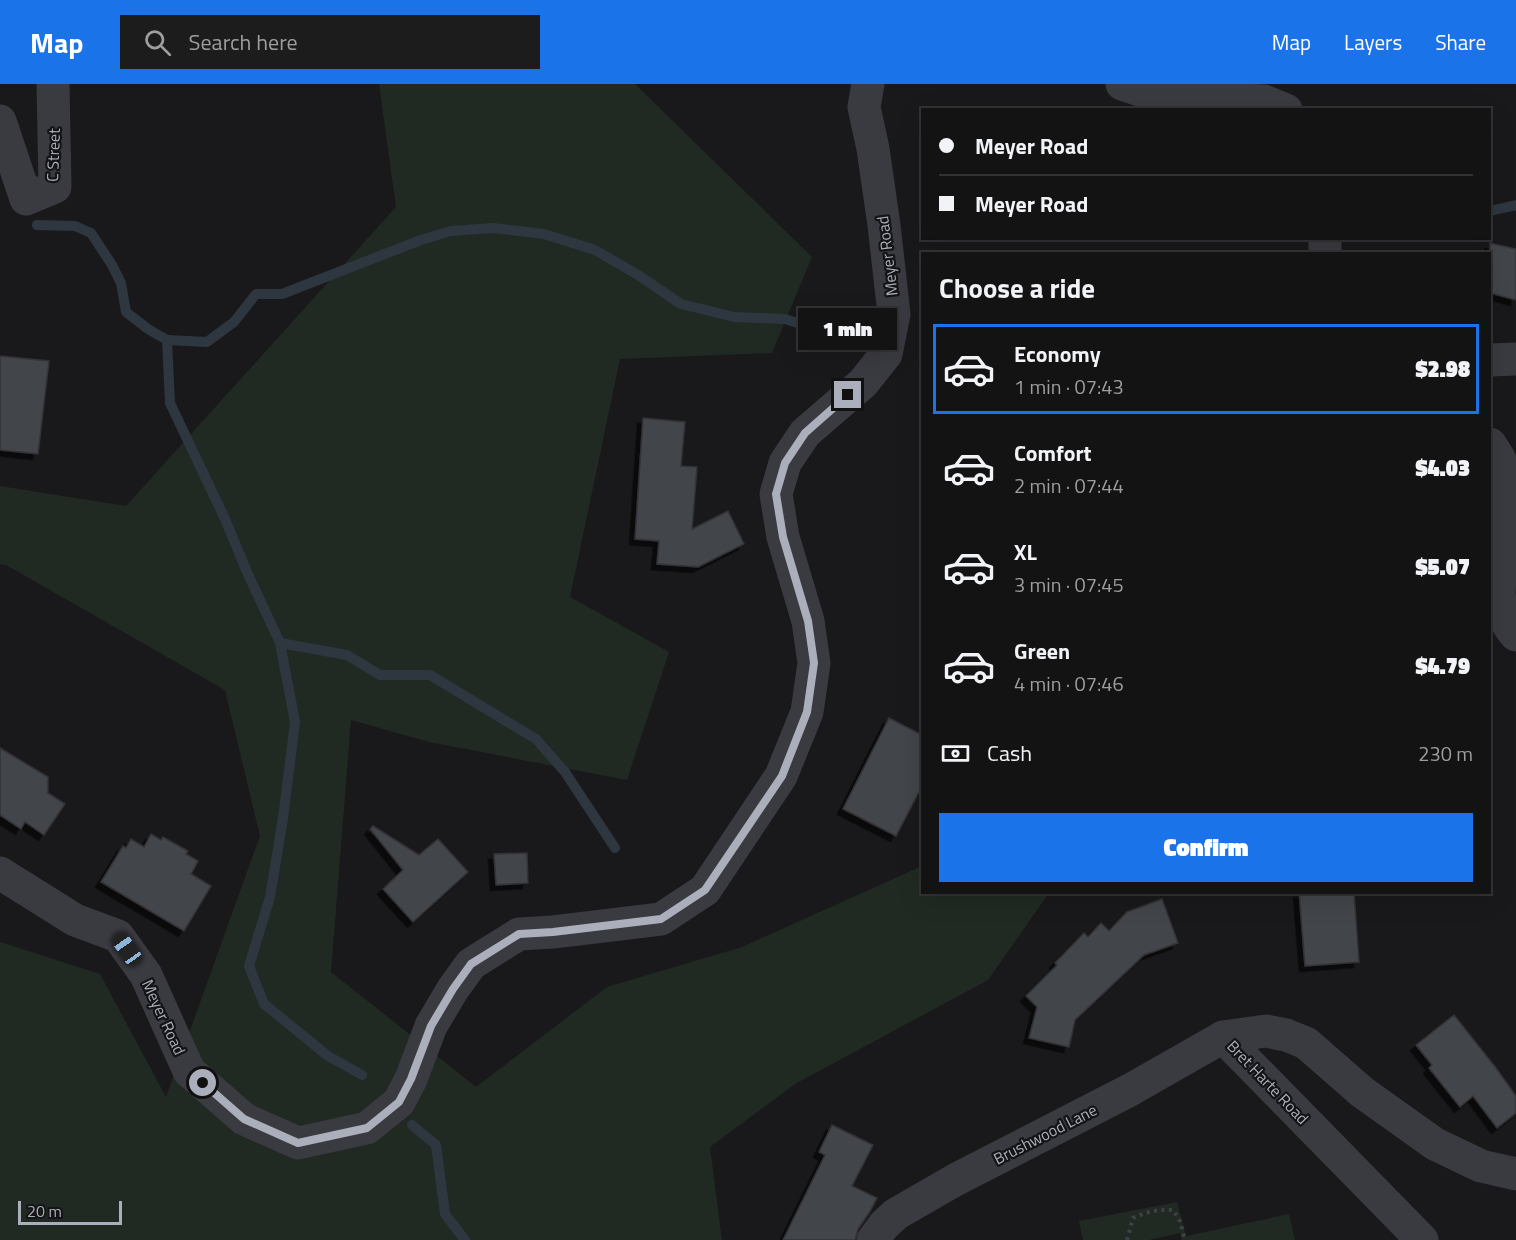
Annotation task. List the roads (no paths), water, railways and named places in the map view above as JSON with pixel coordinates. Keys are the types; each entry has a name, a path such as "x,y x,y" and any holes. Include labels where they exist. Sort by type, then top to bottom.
{"street":[{"name":"C Street","path":"0,121 26,199 55,187 53,84"},
{"name":"Meyer Road","path":"0,873 75,920 118,936 146,975 189,1071 244,1119 298,1143 367,1128 399,1102 411,1079 431,1026 453,989 471,964 519,934 661,919 705,890 782,776 807,712 814,663 808,621 783,537 776,494 785,463 805,433 862,383 886,354 894,314 873,149 864,107 867,84"},
{"path":"1122,84 1149,93 1190,98 1264,101 1281,108"},
{"path":"1491,360 1516,359"},
{"path":"1491,446 1506,474 1499,594 1501,609 1508,626 1516,634"},
{"name":"Bret Harte Road","path":"1223,1036 1266,1031 1286,1035 1306,1043 1362,1092 1435,1144 1481,1166 1516,1174"},
{"name":"Bret Harte Road","path":"1223,1036 1422,1240"},
{"name":"Brushwood Lane","path":"873,1240 896,1214 955,1180 1130,1090 1223,1036"}],"waterway":[{"path":"1491,211 1516,205"},
{"path":"37,225 75,226 91,233 121,283 126,312 167,340 170,403 280,643 295,722 270,897 249,966 264,1004 328,1056 362,1075"},
{"path":"167,340 207,342 234,322 256,294 282,294 421,240 451,231 493,228 544,234 595,250 681,304 734,317 785,319 832,334"},
{"path":"280,643 347,655 380,675 430,675 536,739 565,772 615,848"},
{"path":"412,1125 436,1145 445,1214 465,1240"}]}
